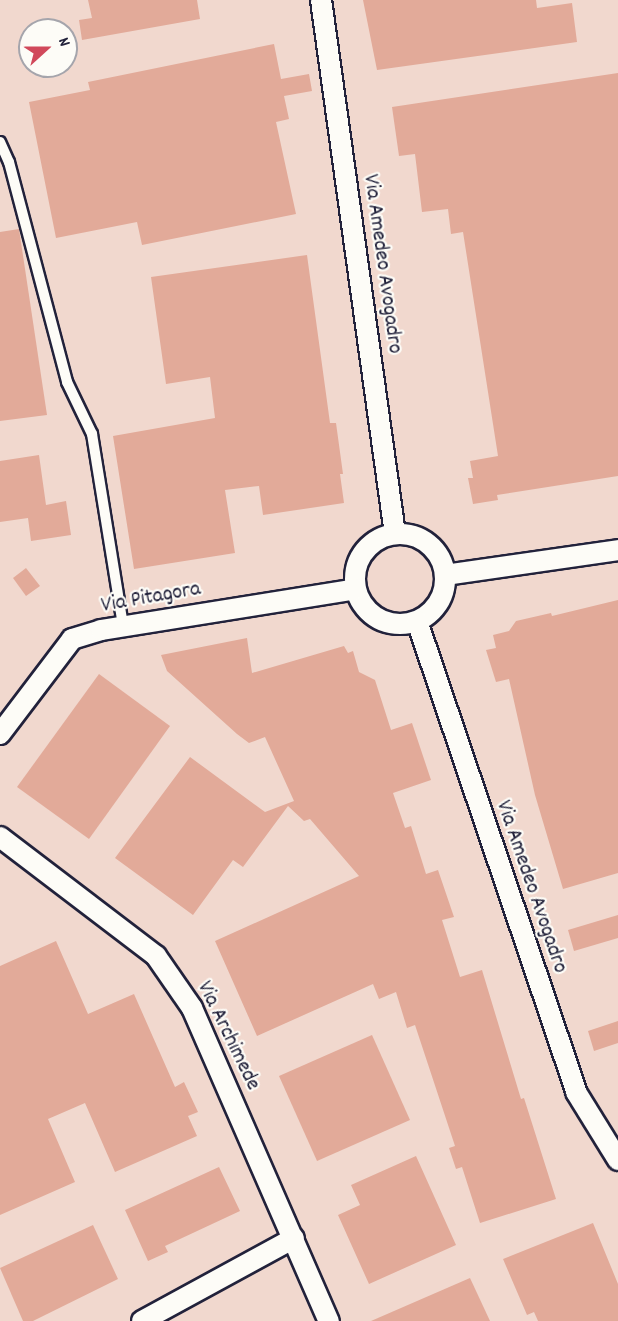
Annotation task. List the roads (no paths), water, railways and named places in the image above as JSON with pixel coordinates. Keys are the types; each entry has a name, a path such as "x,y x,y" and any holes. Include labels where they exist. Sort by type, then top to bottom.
{"street":[{"name":"Via Amedeo Avogadro","path":"321,0 395,534"},
{"path":"395,534 410,535 423,540 434,549 442,561 445,575 444,590 438,603 429,614 417,621 401,624 379,618 362,603 356,589 355,574 359,559 368,546 381,538 395,534"},
{"path":"445,575 618,550"},
{"name":"Via Pitagora","path":"0,734 72,639 123,626 356,589"},
{"name":"Via Amedeo Avogadro","path":"417,621 576,1092 618,1160"},
{"name":"Via Archimede","path":"0,837 156,956 192,1008 329,1321"},
{"path":"142,1321 294,1238"}],"lane":[{"path":"0,142 9,162 68,382 92,434 123,626"}]}
